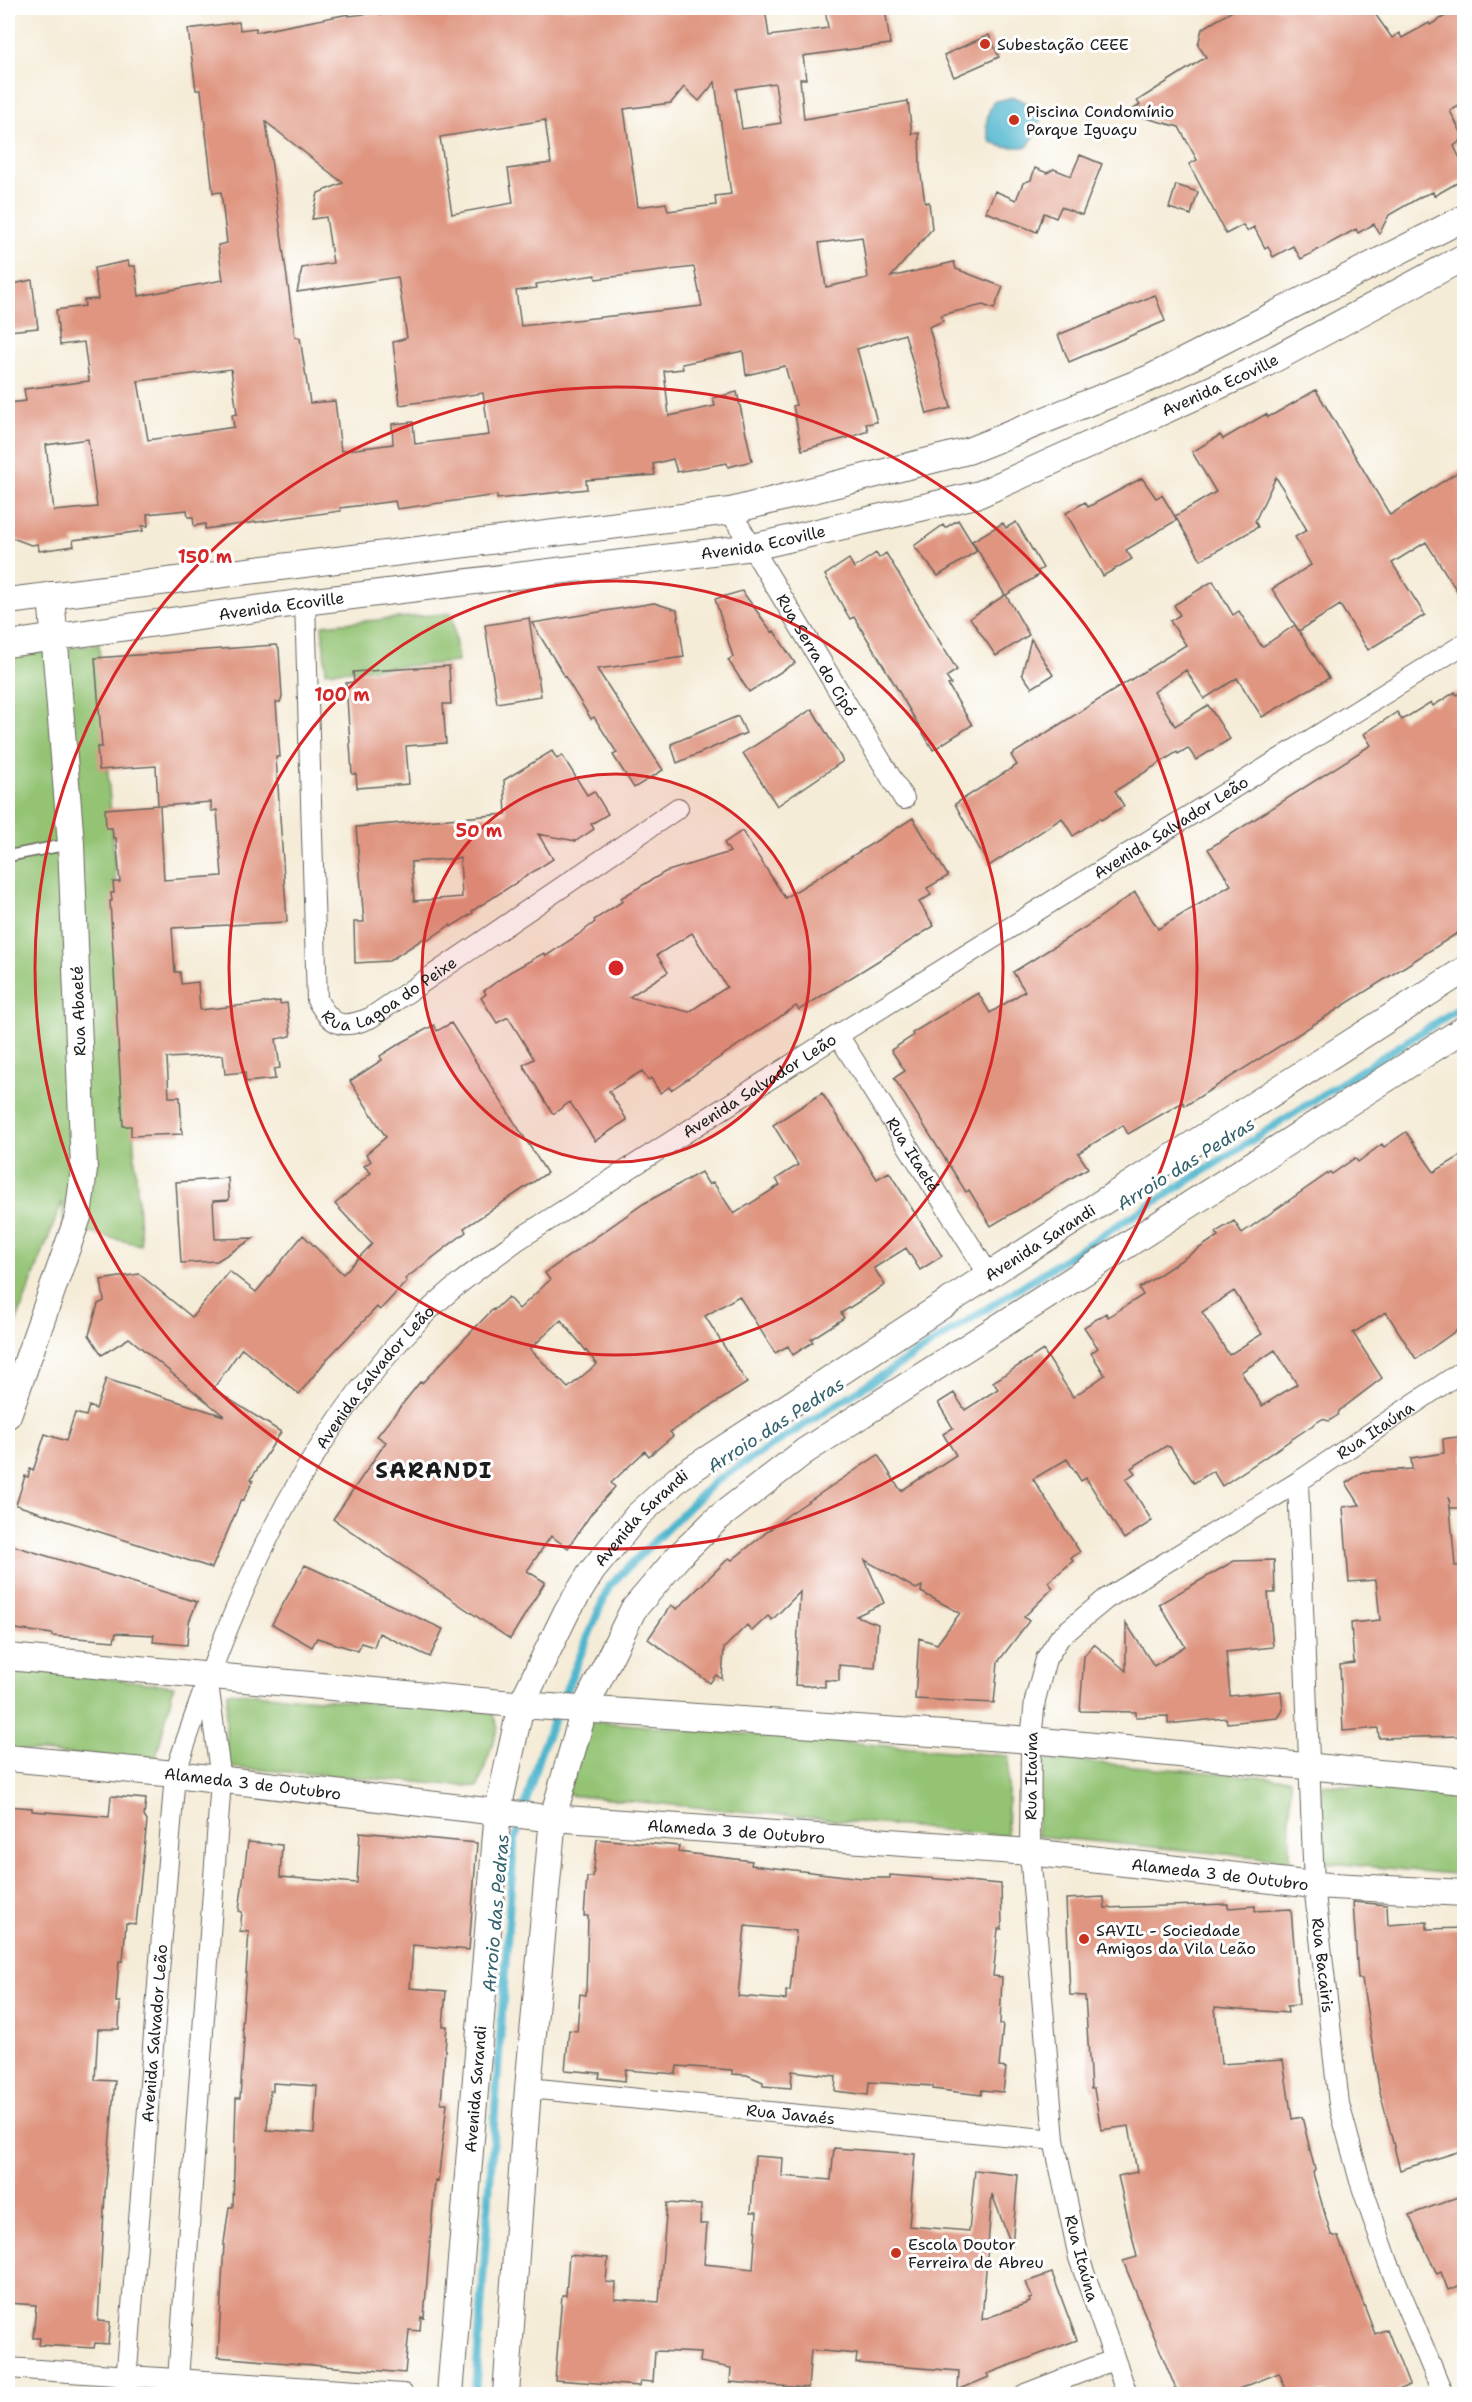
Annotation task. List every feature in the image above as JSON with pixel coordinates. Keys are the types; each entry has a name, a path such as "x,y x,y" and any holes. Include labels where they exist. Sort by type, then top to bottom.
{"street":[{"name":"Avenida Ecoville","path":"8,601 730,511 968,451 1150,378 1285,308 1432,237 1464,218"},
{"name":"Avenida Ecoville","path":"8,644 305,602 753,547 980,494 1278,357 1464,257"},
{"path":"1285,308 1290,328 1303,344"},
{"path":"1261,321 1274,336 1278,357"},
{"name":"Rua Serra do Cipó","path":"730,511 904,799"},
{"name":"Rua Abaeté","path":"8,1415 78,1217 84,1170 71,844 51,595"},
{"name":"Rua Lagoa do Peixe","path":"305,602 317,1000 327,1016 341,1025 355,1024 370,1018 678,808"},
{"name":"Avenida Salvador Leão","path":"126,2386 176,1774 207,1677 268,1534 315,1451 365,1381 422,1317 477,1269 519,1239 838,1035 1464,644"},
{"name":"Avenida Sarandi","path":"450,2394 502,1811 528,1705 567,1611 592,1571 637,1516 680,1477 989,1275 1464,970"},
{"path":"506,2394 546,1817 578,1709 633,1610 678,1557 717,1519 805,1451 1464,1029"},
{"name":"Rua Itaeté","path":"838,1035 989,1275"},
{"name":"Rua Itaúna","path":"1127,2394 1113,2360 1079,2258 1054,2140 1030,1852 1031,1740 1035,1700 1046,1659 1060,1637 1106,1599 1298,1482 1464,1370"},
{"name":"Rua Bacairis","path":"1298,1482 1314,1885 1339,2104 1360,2181 1388,2262 1443,2394"},
{"path":"8,1657 528,1705 1031,1740 1464,1781"},
{"path":"178,2388 221,1780 207,1677"},
{"name":"Alameda 3 de Outubro","path":"8,1758 176,1774 546,1817 1030,1852 1314,1885 1464,1893"},
{"name":"Rua Javaés","path":"528,2088 1054,2140"},
{"path":"1025,2394 1113,2360"},
{"path":"8,2368 126,2386 403,2394"}],"lane":[{"path":"8,856 71,844"}],"green space":[{"path":"452,613 458,662 326,672 322,625"},
{"path":"99,644 141,1245 64,1227 62,1202 8,1344 8,655"},
{"path":"8,1667 174,1686 155,1762 8,1749"},
{"path":"227,1692 492,1712 498,1728 478,1787 225,1767"},
{"path":"588,1721 1009,1756 1007,1836 567,1795"},
{"path":"1037,1758 1290,1779 1290,1860 1037,1836"},
{"path":"1322,1784 1464,1793 1464,1875 1319,1862"}],"water":[{"name":"Piscina Condomínio Parque Iguaçu","path":"1013,97 1044,110 1036,134 1027,147 1004,147 991,142 987,132 989,112 993,102"}],"building":[{"path":"432,8 765,8 769,36 828,28 825,8 885,8 890,44 803,56 806,79 800,79 804,119 908,101 912,134 919,133 920,168 925,203 929,202 932,229 891,277 954,262 956,269 1003,287 994,309 983,305 941,315 943,321 929,327 951,408 927,414 905,334 857,349 877,422 866,424 868,431 802,450 793,406 796,405 785,366 746,375 743,351 682,364 683,369 664,371 669,416 715,406 713,398 737,392 752,461 728,467 727,463 677,472 673,459 653,464 655,475 586,480 587,489 497,499 497,495 397,509 395,501 340,508 341,511 205,529 205,524 194,526 193,517 188,517 187,510 147,514 148,526 142,526 143,531 73,540 74,546 39,551 38,544 31,545 12,538 8,532 8,403 26,401 24,389 89,381 84,342 60,345 56,310 85,306 84,300 98,299 94,268 128,261 129,266 135,266 139,296 223,280 218,245 227,243 221,192 213,193 201,90 196,90 188,29 239,22 240,30 256,28 256,32 349,14 349,16 381,12 381,15","holes":["715,82 731,194 715,196 716,205 668,211 666,203 638,207 624,109 671,103 684,87 699,101","775,83 781,123 742,129 736,89","545,120 551,163 508,169 513,203 452,214 440,137","266,122 343,183 318,193 312,219 326,217 333,263 302,268 297,292 398,277 407,338 393,342 400,405 483,393 489,435 415,444 413,422 392,424 393,444 341,451 335,401 310,403 300,338 295,337","862,237 868,278 826,287 819,243","694,267 702,306 521,326 516,291 537,288 536,284 595,275 596,279","231,369 237,414 232,415 234,427 148,440 138,381","88,439 97,507 54,511 46,445"]},
{"path":"1237,8 1371,8 1392,38 1399,33 1402,38 1459,8 1464,8 1464,103 1450,111 1464,138 1454,146 1464,167 1464,179 1434,196 1433,192 1422,196 1389,215 1379,234 1374,224 1358,233 1356,229 1301,259 1293,246 1273,257 1268,246 1265,248 1254,227 1247,231 1243,225 1226,234 1189,164 1197,160 1179,127 1127,113 1140,105 1137,101 1206,57 1198,45 1202,29"},
{"path":"989,35 999,57 954,77 944,55"},
{"path":"1080,155 1102,164 1082,215 1061,207 1056,218 1044,213 1037,232 986,212 995,191 1016,200 1023,183 1031,180 1035,168 1047,173 1054,169 1071,176"},
{"path":"1176,185 1198,192 1191,215 1169,208"},
{"path":"32,280 38,328 8,331 8,285"},
{"path":"1155,295 1165,321 1069,362 1058,335"},
{"path":"1316,390 1390,515 1464,468 1464,602 1426,542 1392,563 1425,615 1368,650 1340,605 1299,631 1272,589 1311,565 1295,537 1307,530 1276,477 1255,521 1258,527 1201,560 1175,516 1216,492 1192,452 1220,435 1223,439 1266,414 1268,417"},
{"path":"1142,478 1156,498 1162,495 1177,520 1126,550 1132,559 1103,576 1066,513 1085,502 1088,507"},
{"path":"958,520 977,551 938,576 914,546 943,525 945,528"},
{"path":"1016,522 1043,568 1037,572 1039,575 1006,595 1029,635 996,656 970,618 1005,595 972,541 1003,523 1006,528"},
{"path":"876,553 879,558 886,553 957,670 946,677 951,684 948,685 972,725 933,750 854,617 850,619 825,575 849,559 854,568"},
{"path":"1213,581 1233,615 1239,611 1262,647 1295,625 1329,678 1262,717 1237,678 1204,699 1186,670 1154,692 1175,726 1208,705 1230,739 1196,760 1188,748 1178,754 1177,752 1115,791 1124,806 1101,820 1100,818 1073,836 1062,818 989,866 955,804 1017,765 1011,755 1186,645 1170,621 1180,615 1174,605"},
{"path":"742,591 772,632 774,631 795,663 749,692 728,660 733,657 715,599"},
{"path":"654,603 677,610 684,657 597,669 663,770 634,788 613,755 617,753 594,717 591,719 532,623"},
{"path":"529,618 541,696 497,703 485,625"},
{"path":"1031,639 1053,675 1032,688 1022,674"},
{"path":"276,645 279,649 282,697 280,702 276,702 280,757 276,757 287,922 172,928 175,972 180,972 181,984 198,982 200,1010 280,1001 280,1004 287,1003 291,1036 276,1039 280,1068 274,1069 275,1079 246,1082 245,1072 225,1074 223,1055 167,1058 169,1097 180,1097 182,1134 131,1136 131,1126 123,1126 110,901 112,901 111,893 114,893 113,882 120,882 116,838 113,838 112,828 106,828 105,809 158,805 156,766 99,770 97,747 102,747 95,658","holes":["211,802 211,811 217,810 222,876 164,880 160,806"]},
{"path":"449,666 451,704 443,704 446,743 406,746 409,784 357,788 356,774 352,774 346,683 354,682 353,672"},
{"path":"1464,690 1464,929 1185,1106 1183,1102 1128,1134 1123,1125 1078,1153 1088,1168 991,1226 969,1190 966,1192 894,1078 905,1071 891,1050 913,1036 912,1033 978,993 990,1013 1025,991 1013,972 1092,923 1135,892 1158,929 1231,885 1208,849 1371,745 1364,734 1397,712 1402,720 1431,702 1433,706 1455,692 1457,695"},
{"path":"812,709 843,761 777,806 743,753"},
{"path":"738,716 746,733 677,763 671,744"},
{"path":"552,751 557,759 562,755 587,795 594,791 608,814 591,824 594,829 576,841 538,834 553,859 451,927 450,925 428,940 426,937 389,961 355,963 354,922 364,922 356,827 506,814 504,780","holes":["460,858 462,897 414,901 411,862"]},
{"path":"913,818 948,876 927,888 931,895 919,902 934,926 799,1010 796,1006 671,1090 669,1087 660,1093 651,1078 648,1080 642,1071 609,1091 627,1120 595,1141 570,1102 553,1114 523,1065 534,1059 508,1017 497,1023 481,998 486,994 484,991 510,972 544,953 546,956 623,901 621,898 665,872 730,852 724,843 742,831 785,898","holes":["692,933 727,987 689,1012 629,997 668,972 657,955"]},
{"path":"451,1023 547,1173 464,1228 466,1232 405,1279 407,1281 380,1310 377,1307 327,1359 299,1394 242,1348 213,1389 281,1432 251,1479 253,1481 243,1501 241,1500 212,1568 16,1505 25,1476 28,1477 30,1469 33,1471 45,1434 66,1441 75,1413 86,1416 89,1406 96,1409 106,1379 224,1416 129,1338 102,1355 89,1335 98,1304 104,1301 101,1280 139,1274 192,1317 229,1271 256,1292 303,1235 343,1274 372,1244 335,1204 371,1173 364,1166 371,1161 366,1154 386,1137 350,1081 382,1060 380,1056 399,1044 434,1025 437,1031"},
{"path":"822,1093 877,1179 889,1172 942,1256 920,1270 906,1248 874,1268 885,1285 841,1313 844,1318 811,1339 813,1342 793,1355 788,1346 775,1353 739,1296 705,1316 747,1383 670,1432 673,1436 649,1456 645,1451 611,1483 615,1487 591,1514 568,1548 551,1536 527,1571 545,1582 510,1639 333,1519 386,1442 377,1436 420,1382 422,1383 493,1309 508,1297 519,1309 550,1280 545,1273 643,1204 701,1172 709,1185 713,1182 734,1214 780,1185 776,1179 798,1165 773,1125","holes":["561,1320 597,1364 568,1388 530,1349"]},
{"path":"1406,1132 1434,1172 1464,1154 1464,1325 1416,1359 1386,1312 1353,1333 1382,1378 1339,1411 1338,1415 1329,1421 1322,1419 1222,1486 1213,1471 1194,1483 1170,1447 1166,1446 1131,1468 1135,1473 1126,1479 1152,1521 1124,1539 1086,1478 1081,1481 1067,1459 1033,1479 1080,1552 1048,1582 1053,1588 1024,1617 1029,1621 998,1662 994,1703 915,1699 919,1638 937,1644 960,1613 921,1592 922,1586 916,1589 865,1560 884,1603 856,1616 878,1624 875,1668 839,1665 839,1681 825,1680 825,1687 795,1685 800,1592 772,1620 768,1616 752,1631 747,1625 724,1648 722,1679 716,1675 710,1683 648,1639 671,1605 677,1609 729,1558 732,1560 788,1515 878,1455 901,1491 956,1455 943,1434 953,1428 938,1403 954,1393 965,1410 998,1389 993,1382 1043,1350 1073,1397 1105,1375 1091,1353 1098,1348 1084,1327 1106,1313 1108,1317 1143,1295 1139,1288 1218,1236 1216,1232 1234,1221 1242,1233 1330,1172 1332,1174 1355,1158 1358,1162 1382,1144 1384,1147","holes":["1234,1291 1262,1334 1229,1355 1202,1312","1275,1350 1297,1384 1262,1406 1241,1372"]},
{"path":"228,1178 229,1200 213,1201 215,1239 254,1238 217,1261 181,1263 176,1182"},
{"path":"1464,1436 1464,1508 1450,1508 1449,1497 1455,1566 1464,1565 1464,1723 1460,1723 1461,1736 1379,1738 1378,1728 1343,1731 1340,1665 1354,1663 1351,1623 1380,1620 1376,1580 1349,1582 1343,1507 1360,1505 1346,1483 1363,1472 1412,1469 1411,1458 1444,1453 1443,1439"},
{"path":"8,1544 197,1602 189,1622 187,1645 153,1642 154,1635 116,1633 114,1641 52,1636 52,1634 8,1628"},
{"path":"1274,1560 1275,1593 1268,1593 1273,1647 1226,1652 1230,1696 1281,1691 1283,1710 1278,1718 1227,1723 1226,1718 1168,1724 1168,1716 1136,1717 1136,1712 1080,1711 1084,1656 1094,1644 1126,1671 1126,1623 1154,1666 1185,1646 1159,1604 1234,1561"},
{"path":"305,1565 443,1629 430,1657 379,1633 374,1647 361,1643 358,1651 317,1638 312,1647 272,1624"},
{"path":"111,1796 146,1799 144,1816 147,1821 136,1924 126,1923 123,1961 119,1961 116,2002 120,2002 119,2029 98,2029 95,2080 115,2081 105,2193 98,2321 110,2322 108,2344 95,2343 94,2348 39,2345 40,2338 33,2338 36,2305 8,2303 8,1806 32,1808 32,1811 109,1817"},
{"path":"360,1832 477,1843 469,1950 413,1945 410,1988 446,1991 443,2026 447,2026 441,2103 447,2103 438,2182 435,2181 424,2318 421,2317 420,2331 409,2330 405,2373 218,2357 224,2243 229,2207 233,2207 236,2098 240,2098 244,2040 242,2027 249,1932 240,1931 242,1912 239,1911 248,1842 282,1845 280,1877 357,1883","holes":["273,2083 317,2086 314,2133 267,2130 270,2091 273,2091"]},
{"path":"597,1839 679,1846 678,1852 752,1861 751,1865 862,1878 890,1878 890,1875 1001,1884 1002,1929 998,1929 993,1976 1002,1977 1000,2024 1003,2024 999,2067 1006,2068 1003,2092 982,2090 981,2095 933,2089 933,2086 869,2082 868,2095 835,2091 836,2076 792,2071 791,2088 763,2086 763,2082 747,2075 732,2074 732,2070 677,2066 676,2074 626,2070 625,2081 599,2078 600,2073 565,2070 569,2030 577,2031 580,1994 586,1995 588,1916 584,1916 587,1877 593,1877","holes":["745,1926 796,1931 790,1991 786,1991 786,2000 738,1996"]},
{"path":"1104,1897 1105,1908 1228,1904 1228,1908 1255,1906 1255,1911 1291,1909 1299,2005 1287,2006 1288,2013 1215,2007 1221,2064 1283,2060 1292,2119 1302,2117 1315,2170 1313,2173 1331,2235 1338,2237 1375,2334 1387,2329 1409,2385 1398,2390 1400,2394 1288,2394 1279,2373 1226,2394 1178,2394 1123,2261 1137,2257 1118,2176 1137,2172 1129,2126 1101,2130 1094,2089 1091,2089 1085,1996 1070,1995 1066,1899"},
{"path":"1353,1902 1387,1905 1388,1925 1427,1922 1427,1929 1464,1928 1464,2150 1400,2170 1379,2088 1362,1979 1358,1979"},
{"path":"834,2148 915,2154 909,2226 969,2231 975,2170 1018,2175 1012,2247 992,2194 982,2320 1030,2302 1029,2299 1032,2298 1026,2282 1052,2273 1077,2340 987,2374 989,2377 958,2390 959,2371 856,2363 857,2354 811,2350 808,2388 730,2382 731,2368 700,2362 701,2353 655,2351 653,2382 640,2381 639,2386 555,2380 562,2295 566,2295 569,2255 608,2258 606,2282 616,2283 615,2299 659,2302 667,2203 701,2205 700,2224 707,2224 704,2264 753,2269 757,2212 751,2212 755,2156 783,2158 782,2176 831,2180"},
{"path":"1464,2195 1464,2284 1448,2290 1441,2272 1437,2274 1409,2215"}],"waterway":[{"name":"Arroio das Pedras","path":"475,2394 514,1844 540,1753 609,1586 713,1483 1464,1005"}],"place":[{"name":"Subestação CEEE","path":"985,44"},
{"name":"Piscina Condomínio Parque Iguaçu","path":"1014,120"},
{"name":"SAVIL - Sociedade Amigos da Vila Leão","path":"1084,1939"},
{"name":"Escola Doutor Ferreira de Abreu","path":"896,2253"}],"district":[{"name":"SARANDI","path":"434,1470"}]}
